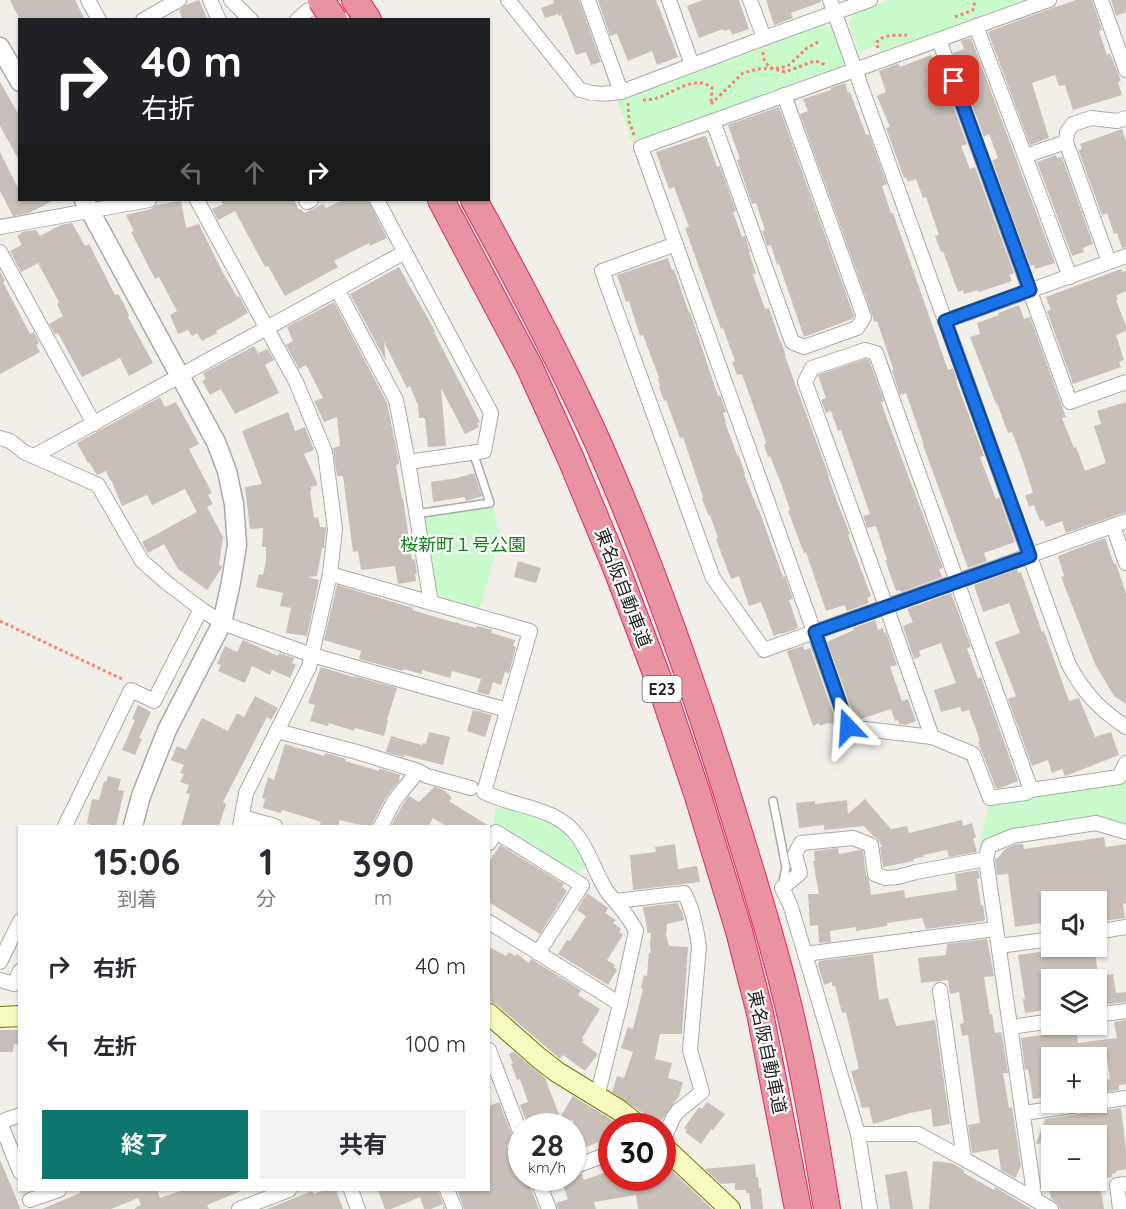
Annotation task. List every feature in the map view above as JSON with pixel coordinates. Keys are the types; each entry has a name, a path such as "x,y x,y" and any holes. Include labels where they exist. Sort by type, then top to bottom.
{"highway":[{"path":"321,0 333,18"},
{"path":"355,0 367,18"},
{"name":"東名阪自動車道","path":"442,201 529,366 617,570 662,689 697,793 739,931 760,1013 798,1209"},
{"name":"東名阪自動車道","path":"475,201 558,358 599,446 690,676 786,993 827,1209"}],"main road":[{"path":"490,1015 557,1072 623,1113"},
{"path":"0,1017 18,1016"},
{"path":"676,1158 730,1209"}],"street":[{"path":"88,0 98,18"},
{"path":"147,18 179,0"},
{"path":"210,0 218,18"},
{"path":"231,0 249,18"},
{"path":"299,18 307,11 335,0"},
{"path":"508,0 580,90 594,94 624,93 692,64 764,38 832,6 870,0"},
{"path":"588,0 624,93"},
{"path":"669,0 692,64"},
{"path":"750,0 764,38"},
{"path":"1049,0 939,40 853,65 784,95 641,147 848,727 932,737 974,754 990,798 1119,777 1126,763"},
{"path":"1101,0 1126,70"},
{"path":"832,6 1068,663 1095,703 1126,727"},
{"path":"976,26 1070,277"},
{"path":"939,40 1070,402 1126,382"},
{"path":"0,47 18,78"},
{"path":"713,121 792,342 804,347 857,328 864,317 784,95"},
{"path":"1109,262 1066,142 1067,132 1072,124 1092,118 1117,121 1126,118"},
{"path":"1025,156 1066,142"},
{"path":"0,227 87,205 137,201"},
{"path":"199,201 296,381 325,453 335,529 330,574 309,667 246,793 241,822 266,825"},
{"path":"378,201 491,413 484,451 408,462"},
{"path":"87,205 216,441 227,471 234,504 237,545 222,622 163,740 141,796 133,825"},
{"path":"676,244 603,272 712,578 764,650 1119,524 1126,562"},
{"path":"0,252 94,424"},
{"path":"34,456 405,252"},
{"path":"945,321 1126,256"},
{"path":"337,289 396,400 431,603"},
{"path":"857,328 865,350"},
{"path":"804,347 812,368"},
{"path":"932,737 805,382 812,368 865,350 876,353 1031,790"},
{"path":"0,438 10,441 24,452 98,485 142,561 201,609 222,622 312,655 507,710"},
{"path":"330,574 530,631 484,792 554,816 567,826 581,840 606,890 631,920 636,931 597,1096"},
{"path":"65,825 131,690 154,701 201,609"},
{"path":"277,731 357,752 418,771 427,776 471,788"},
{"path":"382,825 394,801 418,771"},
{"path":"1035,1200 1024,1113 995,929 986,859 989,846 1013,836 1096,823 1126,832"},
{"path":"490,841 496,832 582,885 538,953"},
{"path":"870,1209 858,1134 790,904 782,888 800,873 795,854 801,843 853,838 871,845 875,874 885,878 986,859"},
{"path":"616,901 684,893 689,902 699,946 690,1050 702,1092 676,1115"},
{"path":"490,923 620,1004"},
{"path":"0,962 18,925"},
{"path":"1107,930 1126,927"},
{"path":"805,954 995,929"},
{"path":"999,946 1041,940"},
{"path":"0,980 14,984 18,975"},
{"path":"940,990 964,1159"},
{"path":"1107,1014 1126,1011"},
{"path":"1011,1027 1041,1023"},
{"path":"490,1053 513,1113"},
{"path":"1024,1113 1126,1098"},
{"path":"18,1116 0,1122 18,1167"},
{"path":"858,1134 918,1134 1051,1209"},
{"path":"1120,1209 1117,1185 1126,1184"},
{"path":"30,1200 56,1191"},
{"path":"239,1209 286,1191"},
{"path":"351,1191 358,1209"},
{"path":"447,1191 455,1209"},
{"path":"544,1191 549,1209"}],"lane":[{"path":"416,514 490,503 473,452"},
{"path":"773,801 786,867 782,888"}],"path":[{"path":"764,38 764,61 774,69 785,72 816,61 832,67 853,65"},
{"path":"711,104 743,73 758,69 781,69 789,65 807,48 820,41"},
{"path":"624,93 640,100 654,99 691,84 709,85 712,88 710,108 713,121"},
{"path":"624,93 628,103 629,121 633,132 643,146"},
{"path":"0,621 127,681 131,690"}],"green space":[{"path":"889,0 1026,0 881,52 878,45 859,52 849,23 854,12"},
{"path":"824,25 832,28 846,66 632,142 617,99"},
{"name":"桜新町１号公園","path":"493,505 500,536 481,605 476,609 442,599 437,594 424,516"},
{"path":"1126,778 1126,825 1095,816 1010,830 996,835 979,849 989,802 1123,783"},
{"path":"495,807 539,818 557,826 572,842 587,866 577,875 494,824"}],"building":[{"path":"10,0 75,0 84,18 19,18"},
{"path":"199,0 207,18 182,18 179,10"},
{"path":"553,0 579,0 601,62 591,65 586,52 576,55 561,15 545,18 541,8 554,3"},
{"path":"598,0 656,0 678,57 657,65 652,51 628,61 617,34 610,36"},
{"path":"703,0 739,0 749,29 732,35 730,29 724,31 723,29 699,38 687,6"},
{"path":"766,0 821,0 821,2 791,13 793,18 774,25"},
{"path":"1076,0 1092,0 1107,55 1110,53 1121,81 1118,82 1122,95 1073,110 1065,85 1059,86 1055,75 1032,83 1049,138 1030,145 988,32"},
{"path":"1111,0 1126,0 1126,12 1116,16"},
{"path":"971,38 1055,263 1035,269 1034,265 1030,266 992,161 998,158 989,134 984,137 953,53 964,49 961,41"},
{"path":"931,55 933,61 936,59 967,144 961,146 970,169 975,167 1014,273 1009,275 1012,281 979,292 978,290 964,294 963,290 958,292 935,236 939,235 926,197 923,198 916,179 908,182 906,177 904,178 886,128 890,127 877,96 886,92 879,71 898,64 900,67"},
{"path":"0,82 18,114 18,158 0,126"},
{"path":"845,83 866,135 869,134 887,184 882,186 891,213 893,213 948,370 953,368 984,456 980,457 996,499 999,497 1015,542 984,553 987,561 968,568 906,393 900,395 877,321 874,322 800,114 808,111 803,99"},
{"path":"779,107 854,316 852,319 804,337 779,264 777,265 771,245 767,246 762,231 765,230 756,203 752,204 728,125"},
{"path":"1122,129 1126,141 1126,247 1122,248 1117,233 1114,234 1107,213 1102,215 1079,150 1082,149 1080,144"},
{"path":"706,136 717,167 720,166 736,211 733,212 750,252 756,273 753,275 765,309 769,308 871,596 867,598 869,603 847,611 845,605 826,611 806,552 804,553 788,511 790,510 782,486 770,456 768,457 764,436 742,374 737,375 732,362 735,361 723,328 721,329 685,228 689,227 674,187 669,189 656,152"},
{"path":"0,152 18,188 18,201 52,201 29,213 13,216 0,191"},
{"path":"1056,155 1057,158 1062,157 1093,244 1083,248 1084,252 1072,256 1037,162"},
{"path":"181,201 186,228 199,224 222,271 248,313 202,341 197,333 192,336 188,330 178,334 170,315 177,311 159,277 155,279 131,232 134,231 126,215 151,209 156,205"},
{"path":"221,201 294,201 299,210 301,209 304,213 323,204 326,208 341,201 368,201 387,238 370,246 369,243 334,261 338,267 285,296 268,266 265,267 235,211 218,220 212,209 223,204"},
{"path":"72,223 85,246 89,244 115,295 118,294 124,304 128,317 153,363 129,376 120,358 82,377 58,333 55,334 49,324 63,316 57,304 59,302 38,263 21,272 10,251 22,245 17,236 21,232 36,230 40,236 61,225"},
{"path":"668,258 690,312 718,396 720,395 726,412 723,413 725,422 737,455 793,599 789,600 797,629 774,636 761,602 749,606 739,576 731,579 710,515 702,500 703,497 683,437 680,438 666,400 664,401 659,387 659,378 643,335 640,336 629,301 626,302 617,275"},
{"path":"399,267 435,331 480,422 477,423 479,427 465,434 441,388 446,446 428,447 425,418 419,418 418,405 410,386 407,388 384,342 386,361 350,294"},
{"path":"1121,269 1122,272 1126,271 1126,291 1116,296 1118,300 1116,300 1126,331 1116,335 1124,360 1119,362 1121,367 1073,384 1047,311 1051,310 1046,297"},
{"path":"0,271 5,281 3,282 30,334 34,332 39,343 36,345 40,352 0,374"},
{"path":"334,302 387,403 399,462 396,465 412,560 415,559 416,581 398,584 395,566 361,570 358,551 353,552 343,476 337,476 333,448 340,446 337,417 324,422 314,401 323,398 306,365 299,369 286,345 293,341 287,327"},
{"path":"1019,305 1024,319 1030,317 1066,417 1062,418 1085,471 1106,463 1094,426 1101,424 1097,411 1126,402 1126,512 1066,533 1062,521 1046,527 1043,520 1040,521 1034,505 1029,507 1025,495 1033,493 1023,461 1012,432 1008,433 970,337 980,334 977,323"},
{"path":"254,346 258,353 268,349 274,360 265,365 279,393 235,414 221,389 210,395 202,381 206,379 203,373"},
{"path":"865,359 869,360 884,401 881,402 887,419 943,568 939,569 942,577 901,592 896,591 876,526 867,528 863,516 870,514 841,430 838,431 831,411 826,413 821,400 826,398 818,375"},
{"path":"160,397 165,407 176,402 199,444 189,449 212,493 208,495 213,504 207,507 223,537 219,565 222,568 207,590 178,569 164,544 148,553 142,542 197,512 185,489 152,505 147,495 122,506 106,471 96,474 77,443"},
{"path":"288,412 295,431 305,427 314,450 304,454 318,485 311,487 310,491 314,518 318,517 320,527 326,527 324,548 322,548 317,576 308,577 319,580 307,636 286,633 291,608 280,606 283,593 256,587 259,574 263,575 266,547 262,547 263,528 250,529 245,487 262,484 242,431"},
{"path":"474,473 482,496 466,501 465,497 433,502 431,482"},
{"path":"1105,538 1126,594 1126,704 1114,696 1095,664 1061,577 1064,576 1058,556"},
{"path":"518,561 541,568 536,583 514,577"},
{"path":"1017,569 1018,573 1021,572 1069,701 1079,698 1095,737 1111,732 1119,755 1065,776 1062,769 1052,773 1048,760 1032,766 1008,699 1016,696 995,642 1020,633 1009,603 983,612 974,585"},
{"path":"337,585 442,619 492,630 491,633 515,640 513,646 516,647 509,673 505,672 501,685 493,682 489,695 477,692 481,679 452,671 450,678 422,670 422,674 403,669 403,671 359,659 361,651 324,640"},
{"path":"951,593 971,647 967,648 978,679 981,677 1018,781 1000,788 996,788 978,742 980,741 969,710 962,712 960,707 941,712 934,690 956,683 941,643 919,651 921,656 914,659 903,626 913,622 907,609"},
{"path":"875,620 878,630 883,628 884,633 886,632 897,665 890,667 902,701 908,699 916,721 906,725 899,724 898,720 895,721 891,709 855,719 827,642 854,630 853,628"},
{"path":"243,640 278,656 279,653 294,658 292,663 296,665 290,678 272,670 270,675 252,666 245,683 218,671 221,665 217,664 225,646 237,652"},
{"path":"803,646 804,650 810,648 837,724 827,723 820,726 819,723 813,726 787,651"},
{"path":"321,667 397,688 384,736 355,728 354,731 329,723 328,726 310,721 315,705 308,703"},
{"path":"255,696 278,708 271,720 267,717 223,802 226,804 219,825 181,825 190,794 186,793 189,785 180,782 184,774 180,773 184,765 171,760 177,746 186,750 202,718 228,731 237,713 244,717"},
{"path":"138,705 151,712 139,738 142,739 135,755 122,750 135,720 132,719"},
{"path":"473,710 492,715 485,737 467,731"},
{"path":"429,732 450,737 443,765 386,752 391,736 422,745 426,744"},
{"path":"285,744 324,756 325,753 333,755 346,759 345,761 400,775 399,781 386,797 372,825 340,820 338,825 320,825 321,822 312,819 282,810 281,813 263,808 265,799 262,798 268,777 274,780"},
{"path":"108,776 121,779 118,790 124,791 116,825 90,825 87,823 92,799 99,800 104,781 106,782"},
{"path":"434,787 444,790 452,798 449,801 487,825 444,825 433,818 430,825 392,825 409,796 419,802"},
{"path":"865,799 891,829 907,826 909,833 962,820 963,826 972,823 977,852 949,857 947,850 923,855 924,857 913,859 914,861 883,867 880,847 882,847 878,839 864,826 824,830 824,825 799,828 796,803 815,801 815,804 847,800 848,814"},
{"path":"1104,837 1106,847 1126,844 1126,903 1123,904 1125,918 1107,920 1107,891 1041,891 1041,923 1015,927 1008,874 997,875 995,859 1005,849 1014,845 1023,844 1024,849"},
{"path":"675,844 678,869 697,866 700,882 633,890 630,855 656,852 655,847"},
{"path":"500,845 564,884 562,887 567,891 540,934 490,903 490,860"},
{"path":"838,848 839,854 863,851 871,895 904,890 905,898 957,890 955,874 978,870 980,878 977,879 985,920 926,929 922,918 887,923 887,926 856,931 856,927 830,931 831,942 819,943 818,925 810,926 808,894 819,894 813,861 815,861 814,851"},
{"path":"587,893 608,908 605,913 616,920 613,923 621,929 619,932 623,935 607,960 615,965 617,970 608,985 558,954 567,940 570,941 586,916 577,910"},
{"path":"678,903 684,920 667,924 666,935 669,946 688,947 682,1034 660,1034 655,1059 672,1063 668,1078 683,1082 679,1096 667,1113 643,1113 612,1092 617,1076 624,1078 633,1052 621,1048 628,1027 633,1029 643,989 641,988 644,975 647,976 649,952 651,954 651,933 647,933 643,907"},
{"path":"987,939 994,976 984,977 990,1015 992,1014 995,1033 1001,1032 1008,1073 1003,1073 1009,1108 1012,1107 1021,1166 1015,1178 1001,1170 998,1149 972,1153 968,1125 980,1123 968,1035 962,1036 960,1024 964,1023 959,992 950,994 948,980 921,983 918,958 946,955 947,944"},
{"path":"490,948 506,956 509,952 515,956 517,954 529,963 531,959 581,990 578,995 600,1009 582,1038 584,1040 582,1042 598,1054 585,1071 563,1055 560,1059 497,1005 490,1002"},
{"path":"1041,952 1041,957 1096,957 1098,969 1041,969 1041,1011 1025,1013 1018,955"},
{"path":"873,954 879,1000 888,998 896,1026 935,1020 950,1124 933,1127 931,1109 873,1124 869,1107 862,1108 851,1071 859,1069 846,1012 842,1013 832,982 824,985 818,965 819,961"},
{"path":"1113,974 1116,993 1126,992 1126,1002 1107,1005 1107,975"},
{"path":"1126,1020 1126,1084 1119,1085 1119,1090 1107,1092 1107,1080 1110,1079 1107,1047 1041,1047 1041,1098 1033,1099 1028,1069 1025,1070 1021,1038 1042,1035 1077,1035 1078,1043 1117,1038 1114,1022"},
{"path":"0,1030 18,1030 18,1045 14,1044 13,1052 0,1052"},
{"path":"514,1052 545,1078 558,1113 523,1113 520,1105 528,1102 520,1079 517,1080 509,1054"},
{"path":"573,1096 601,1113 598,1113 598,1142 586,1147 586,1113 562,1113"},
{"path":"499,1102 508,1124 508,1191 532,1191 539,1209 464,1209 458,1192 490,1191 490,1106"},
{"path":"707,1102 725,1114 701,1144 685,1132 687,1130 684,1128 699,1107 702,1109"},
{"path":"1121,1108 1126,1169 1116,1171 1112,1177 1107,1178 1107,1125 1043,1125 1045,1119 1086,1113 1107,1113 1107,1110"},
{"path":"1041,1130 1041,1143 1036,1144"},
{"path":"0,1160 15,1195 20,1209 0,1209"},
{"path":"933,1161 952,1163 964,1170 964,1173 994,1190 995,1187 1031,1209 929,1209"},
{"path":"755,1164 763,1209 751,1209 749,1193 746,1193 746,1190 735,1190 735,1183 721,1184 705,1169"},
{"path":"907,1171 913,1209 890,1209 885,1175"},
{"path":"598,1175 598,1191 676,1191 676,1175 712,1209 638,1209 636,1195 594,1202 596,1209 558,1209 556,1203 568,1199 565,1191 586,1191 586,1179"},
{"path":"79,1191 157,1191 160,1198 180,1191 242,1191 207,1205 209,1209 135,1209 141,1205 138,1198 111,1209 42,1209 80,1193"},
{"path":"312,1191 314,1194 322,1191 336,1191 343,1209 267,1209"},
{"path":"378,1191 438,1191 445,1209 443,1209 443,1204 424,1209 420,1197 391,1209 385,1209"},
{"path":"1049,1191 1101,1191 1104,1209 1060,1209 1051,1198"}],"route":[{"path":"848,727 815,632 1030,556 945,321 1030,290 954,81"}]}
